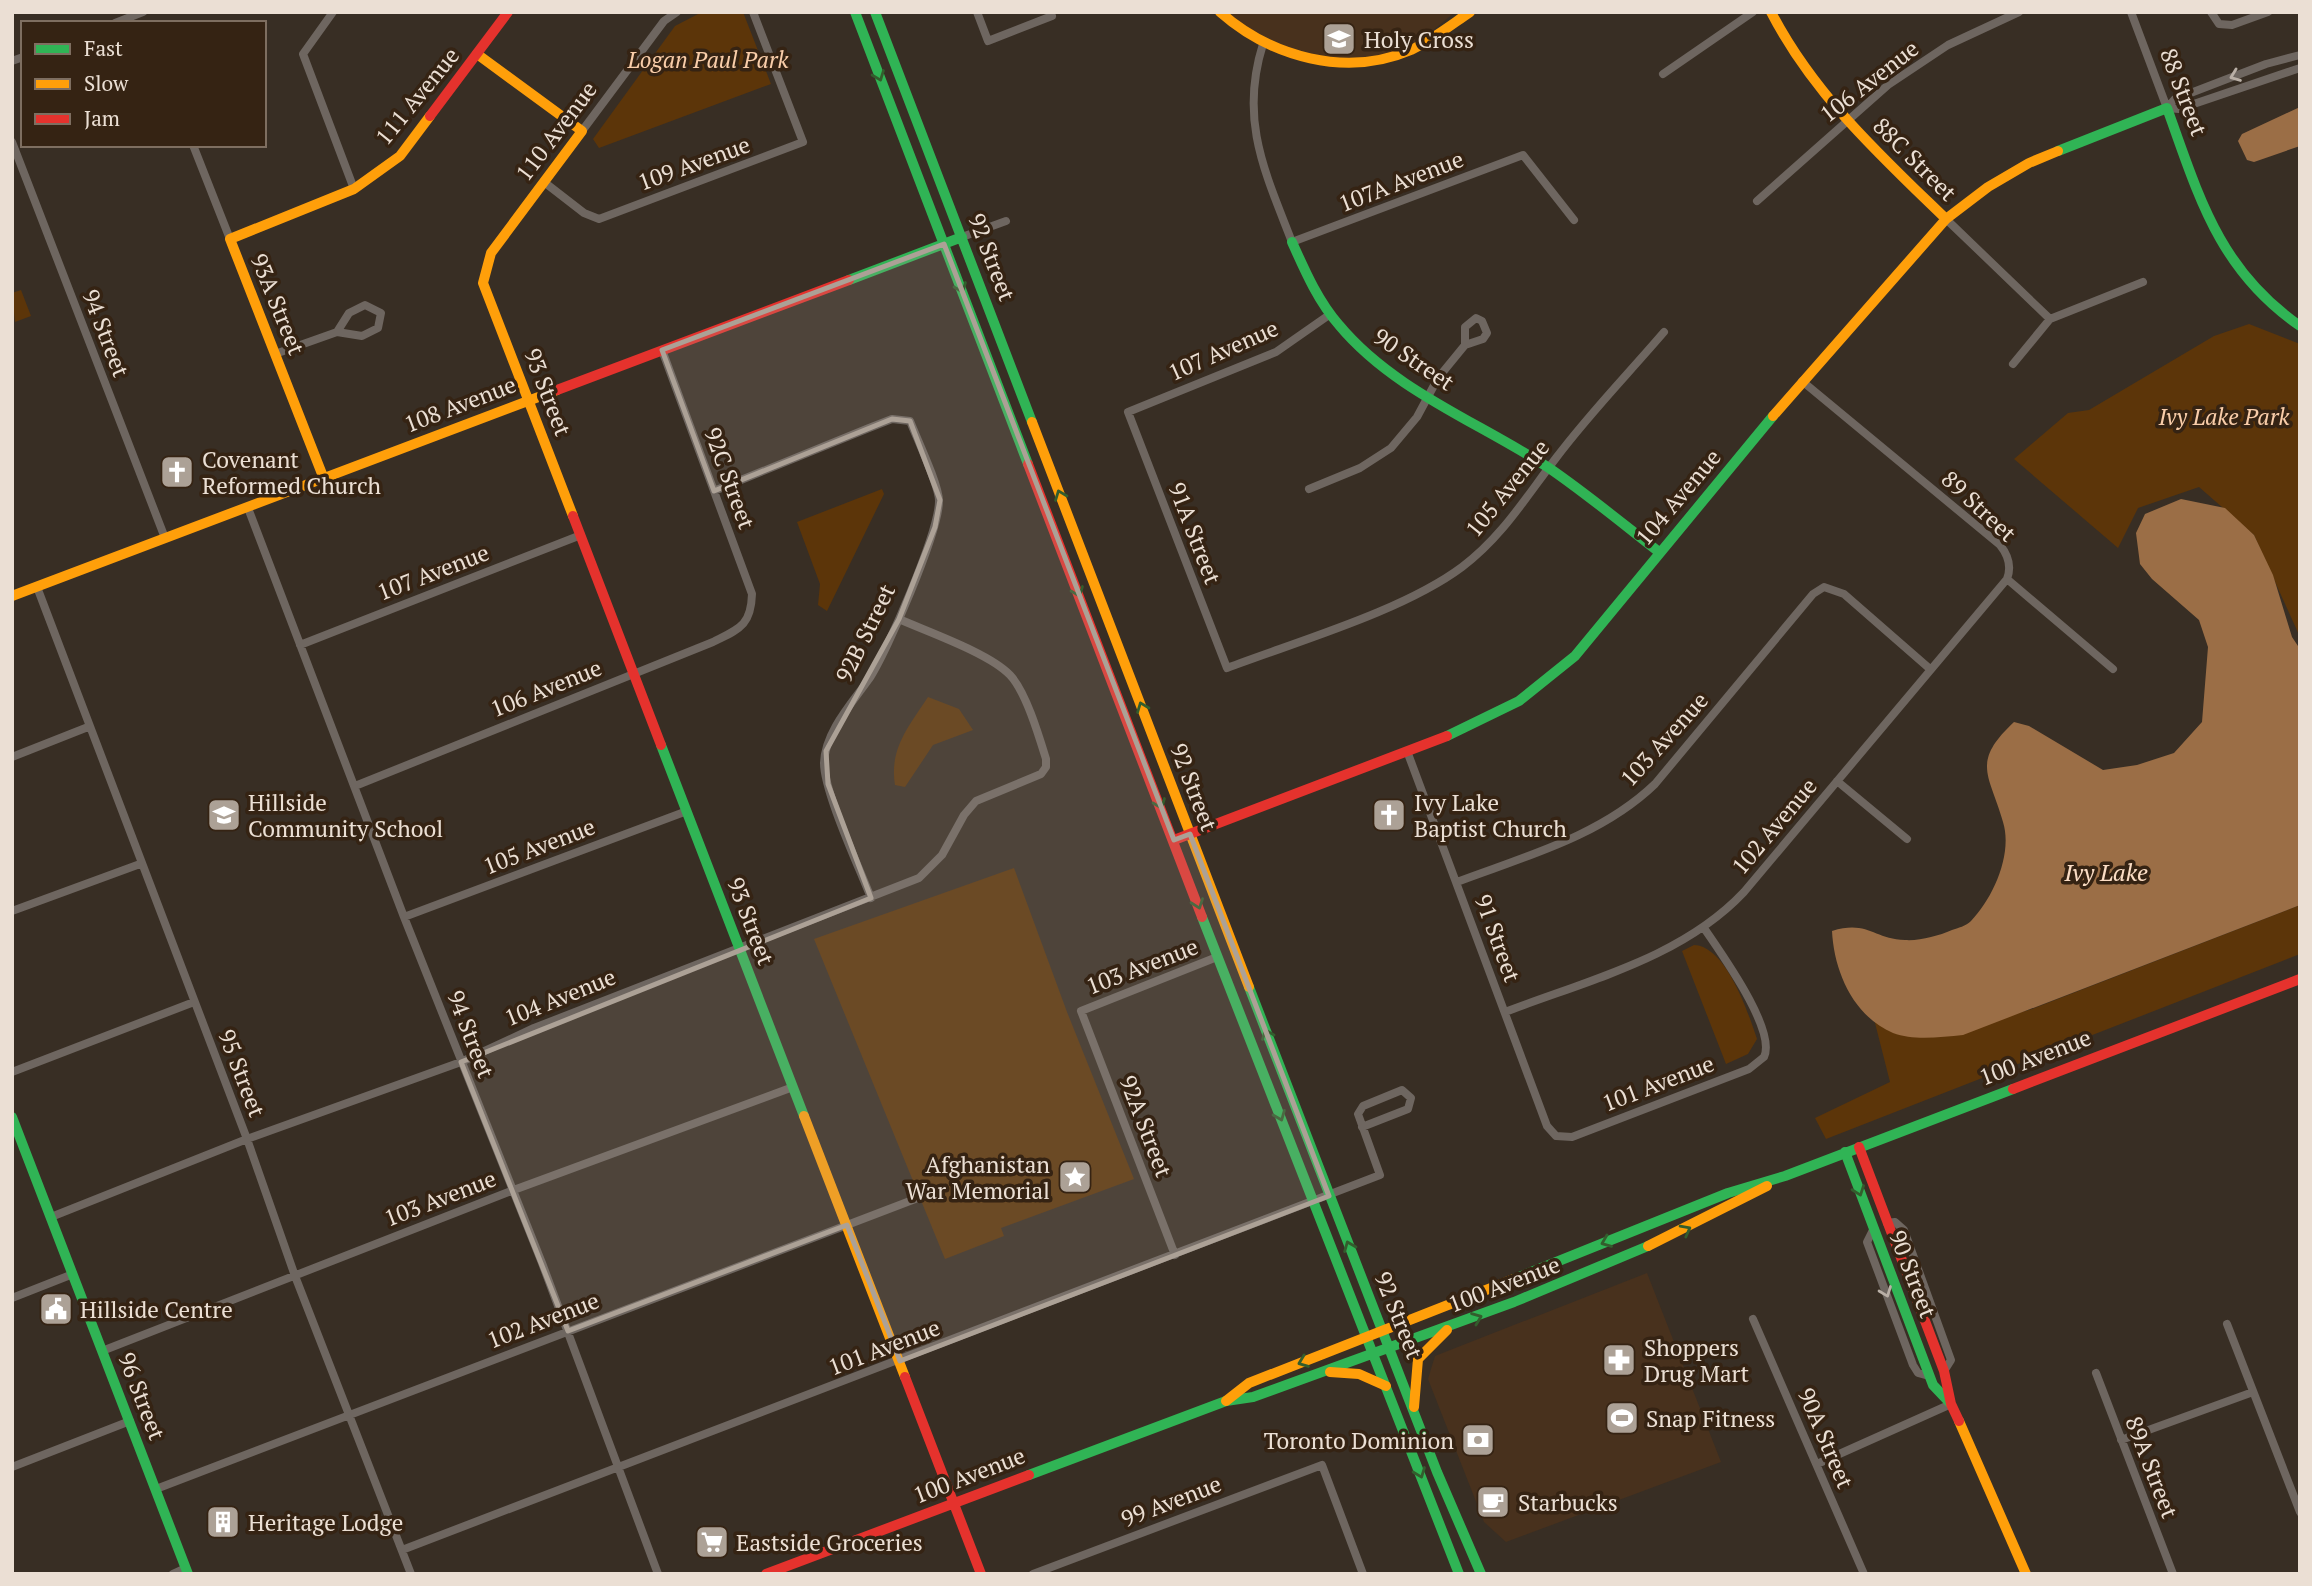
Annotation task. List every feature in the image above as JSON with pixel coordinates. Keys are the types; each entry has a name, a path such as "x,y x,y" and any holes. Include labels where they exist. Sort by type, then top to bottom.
{"street":[{"path":"120,21 143,12"},
{"path":"333,12 303,54 354,189"},
{"name":"111 Avenue","path":"230,239 354,189 400,156 508,12"},
{"name":"110 Avenue","path":"483,283 491,253 664,21 677,12"},
{"name":"109 Avenue","path":"544,182 584,213 599,219 803,142 753,12"},
{"name":"92 Street","path":"855,12 1217,957 1459,1574"},
{"name":"92 Street","path":"874,12 1382,1333 1481,1574"},
{"path":"977,12 988,41 1051,14"},
{"path":"1220,12 1263,44 1321,62 1351,64 1407,52 1470,12"},
{"path":"1663,74 1753,12"},
{"name":"88C Street","path":"1771,12 1803,71 1846,120 2050,320"},
{"name":"106 Avenue","path":"1758,201 1846,120 1917,65 1948,46 2019,12"},
{"name":"88 Street","path":"2131,12 2223,249 2245,282 2273,310 2300,326"},
{"path":"2211,12 2219,24 2232,25 2268,12"},
{"name":"90 Street","path":"1263,44 1253,81 1255,139 1292,242 1313,291 1329,315 1381,368 1548,468 1659,552"},
{"path":"477,54 582,131"},
{"path":"2167,108 2175,99 2266,64 2300,55"},
{"path":"2167,108 2179,109 2300,68"},
{"name":"104 Avenue","path":"1174,840 1492,717 1551,679 1587,643 1802,381 1946,219 1988,187 2029,163 2167,108"},
{"name":"94 Street","path":"12,142 165,538"},
{"name":"93A Street","path":"194,147 324,479"},
{"name":"107A Avenue","path":"1292,242 1523,155 1574,220"},
{"path":"962,237 1006,221"},
{"name":"108 Avenue","path":"12,596 962,237"},
{"path":"2012,364 2050,320 2143,282"},
{"name":"93 Street","path":"483,283 981,1574"},
{"path":"275,354 337,332 362,336 378,328 381,313 365,305 349,313 337,332"},
{"name":"107 Avenue","path":"1128,412 1276,352 1329,315"},
{"name":"105 Avenue","path":"1227,668 1396,603 1446,578 1499,534 1548,468 1664,332"},
{"path":"1309,489 1360,468 1391,448 1405,433 1438,379 1465,345"},
{"name":"92C Street","path":"662,350 752,594 752,612 747,620"},
{"name":"89 Street","path":"1802,381 2000,545 2007,555 2010,571 2007,579 2112,669"},
{"name":"91A Street","path":"1128,412 1227,668"},
{"name":"92B Street","path":"714,491 892,419 910,421 940,500 935,527 873,674 835,728 824,762 828,784 871,898"},
{"name":"94 Street","path":"248,508 404,917 568,1331 658,1574"},
{"name":"107 Avenue","path":"300,645 581,536"},
{"name":"102 Avenue","path":"1505,1012 1644,959 1704,928 1744,892 2007,579"},
{"name":"95 Street","path":"37,587 88,727 247,1139 295,1276 411,1574"},
{"name":"103 Avenue","path":"1457,882 1582,834 1634,802 1655,784 1813,594 1824,587 1844,594 1930,669"},
{"name":"104 Avenue","path":"51,1217 247,1139 461,1062 534,1028 907,884 930,869 976,801 1041,774 1046,767 1027,708 1010,675 992,662 898,619"},
{"name":"106 Avenue","path":"355,786 713,642 742,627 747,620"},
{"path":"12,757 88,727"},
{"name":"91 Street","path":"1407,751 1548,1126 1556,1136"},
{"path":"1837,781 1907,839"},
{"name":"105 Avenue","path":"404,917 687,811"},
{"path":"12,911 141,864"},
{"name":"101 Avenue","path":"1556,1136 1572,1137 1760,1064 1767,1053 1766,1042 1745,989 1704,928"},
{"name":"103 Avenue","path":"1081,1011 1217,957"},
{"name":"100 Avenue","path":"1226,1401 1249,1383 1382,1333 1728,1193 1785,1176 2300,979"},
{"path":"12,1072 194,1002"},
{"name":"92A Street","path":"1081,1011 1175,1255"},
{"name":"103 Avenue","path":"102,1351 511,1191 793,1087"},
{"path":"1402,1090 1410,1098 1408,1109 1362,1127 1358,1114 1363,1106 1402,1090"},
{"name":"96 Street","path":"12,1117 187,1571"},
{"name":"101 Avenue","path":"402,1550 1380,1175 1362,1127"},
{"name":"90 Street","path":"1859,1147 1944,1371 1951,1404 2026,1574"},
{"name":"90 Street","path":"1845,1152 1929,1376 1933,1385 1951,1404"},
{"name":"100 Avenue","path":"766,1574 1226,1401 1253,1397 1450,1328 1667,1240 1785,1176"},
{"name":"102 Avenue","path":"156,1489 944,1188"},
{"path":"12,1298 73,1274"},
{"name":"90A Street","path":"1753,1319 1864,1574"},
{"path":"2227,1324 2300,1512"},
{"path":"1414,1410 1418,1359 1450,1328"},
{"path":"1324,1371 1359,1374 1386,1386"},
{"name":"89A Street","path":"2096,1373 2173,1574"},
{"path":"2120,1440 2253,1392"},
{"path":"1816,1464 1951,1404"},
{"path":"12,1466 130,1421"},
{"name":"99 Avenue","path":"1034,1574 1322,1465 1363,1574"},
{"path":"173,1574 187,1571"}],"highlighted area":[{"path":"944,244 1174,840 1190,834 1329,1196 900,1361 847,1225 568,1331 461,1062 871,898 828,784 826,751 899,619 935,527 940,500 910,421 892,419 714,491 662,350"}],"shaded area":[{"name":"Holy Cross","path":"1220,12 1455,12 1407,52 1351,63 1263,44"},
{"path":"1647,1273 1721,1462 1506,1542 1484,1522 1428,1379 1435,1356"}],"green space":[{"name":"Logan Paul Park","path":"702,12 743,12 771,84 599,148 593,139 675,26"},
{"path":"21,290 31,316 15,322 12,293"},
{"name":"Ivy Lake Park","path":"2249,324 2300,344 2300,637 2254,535 2199,487 2138,508 2118,548 2014,459 2068,413 2089,410 2214,336"},
{"path":"882,489 884,494 827,611 818,605 820,584 797,522"},
{"path":"928,697 959,709 973,730 933,745 905,787 895,785 895,760 902,738"},
{"path":"1014,868 1067,1012 1134,1179 1001,1228 1004,1236 945,1259 814,939"},
{"path":"2300,905 2300,954 1826,1139 1815,1118 1890,1082 1874,1019 1939,1037 2032,1009"},
{"path":"1694,945 1706,948 1726,968 1742,998 1757,1039 1748,1054 1726,1064 1682,951"}],"water":[{"path":"2300,107 2300,146 2254,162 2247,160 2238,141 2242,134"},
{"name":"Ivy Lake","path":"2181,499 2225,508 2254,535 2273,575 2292,637 2300,649 2300,905 1963,1035 1928,1038 1893,1033 1867,1016 1848,991 1837,961 1832,931 1854,928 1894,939 1917,940 1962,927 1971,921 1987,900 2003,861 2003,822 1987,770 1992,748 2000,736 2014,722 2029,726 2103,770 2137,765 2174,753 2202,722 2208,647 2199,620 2152,579 2140,564 2136,533 2145,514"}],"traffic: fast":[{"path":"855,12 1028,464"},
{"path":"875,12 1032,422"},
{"path":"2058,151 2167,108 2202,201 2231,256 2272,304 2300,326"},
{"path":"849,280 962,237"},
{"path":"1292,242 1312,285 1331,316 1385,369 1438,404 1549,468 1659,552"},
{"path":"1447,736 1519,701 1575,656 1773,416"},
{"path":"661,745 804,1116"},
{"path":"1202,917 1459,1574"},
{"path":"1249,987 1437,1472 1481,1574"},
{"path":"1514,1279 1728,1193 1785,1176 2013,1089"},
{"path":"12,1117 188,1574"},
{"path":"1845,1152 1933,1385 1950,1403"},
{"path":"1029,1475 1226,1401 1253,1397 1514,1302 1648,1246"}],"traffic: slow":[{"path":"1220,12 1262,41 1310,58 1335,62 1361,62 1411,50 1470,12"},
{"path":"1771,12 1788,42 1828,97 1873,147 1946,219"},
{"path":"477,54 582,131 491,253 483,283 573,516"},
{"path":"324,479 230,239 354,189 400,156 430,116"},
{"path":"1773,416 1946,219 1988,187 2029,163 2058,151"},
{"path":"12,596 557,390"},
{"path":"1032,422 1249,987"},
{"path":"804,1116 905,1377"},
{"path":"1648,1246 1767,1186"},
{"path":"1226,1401 1249,1383 1514,1279"},
{"path":"1414,1407 1418,1359 1447,1330"},
{"path":"1330,1372 1359,1374 1386,1386"},
{"path":"1959,1421 2026,1574"}],"traffic: jam":[{"path":"430,116 508,12"},
{"path":"557,390 849,280"},
{"path":"1028,464 1202,917"},
{"path":"573,516 661,745"},
{"path":"1174,840 1447,736"},
{"path":"2013,1089 2300,979"},
{"path":"1859,1147 1944,1371 1951,1404 1959,1421"},
{"path":"905,1377 981,1574"},
{"path":"766,1574 1029,1475"}],"place":[{"name":"Holy Cross","path":"1339,39"},
{"name":"Covenant Reformed Church","path":"177,472"},
{"name":"Hillside Community School","path":"224,815"},
{"name":"Ivy Lake Baptist Church","path":"1389,815"},
{"name":"Afghanistan War Memorial","path":"1075,1177"},
{"name":"Hillside Centre","path":"56,1309"},
{"name":"Shoppers Drug Mart","path":"1619,1360"},
{"name":"Snap Fitness","path":"1622,1418"},
{"name":"Toronto Dominion","path":"1478,1440"},
{"name":"Starbucks","path":"1493,1502"},
{"name":"Heritage Lodge","path":"223,1522"},
{"name":"Eastside Groceries","path":"712,1542"}]}
